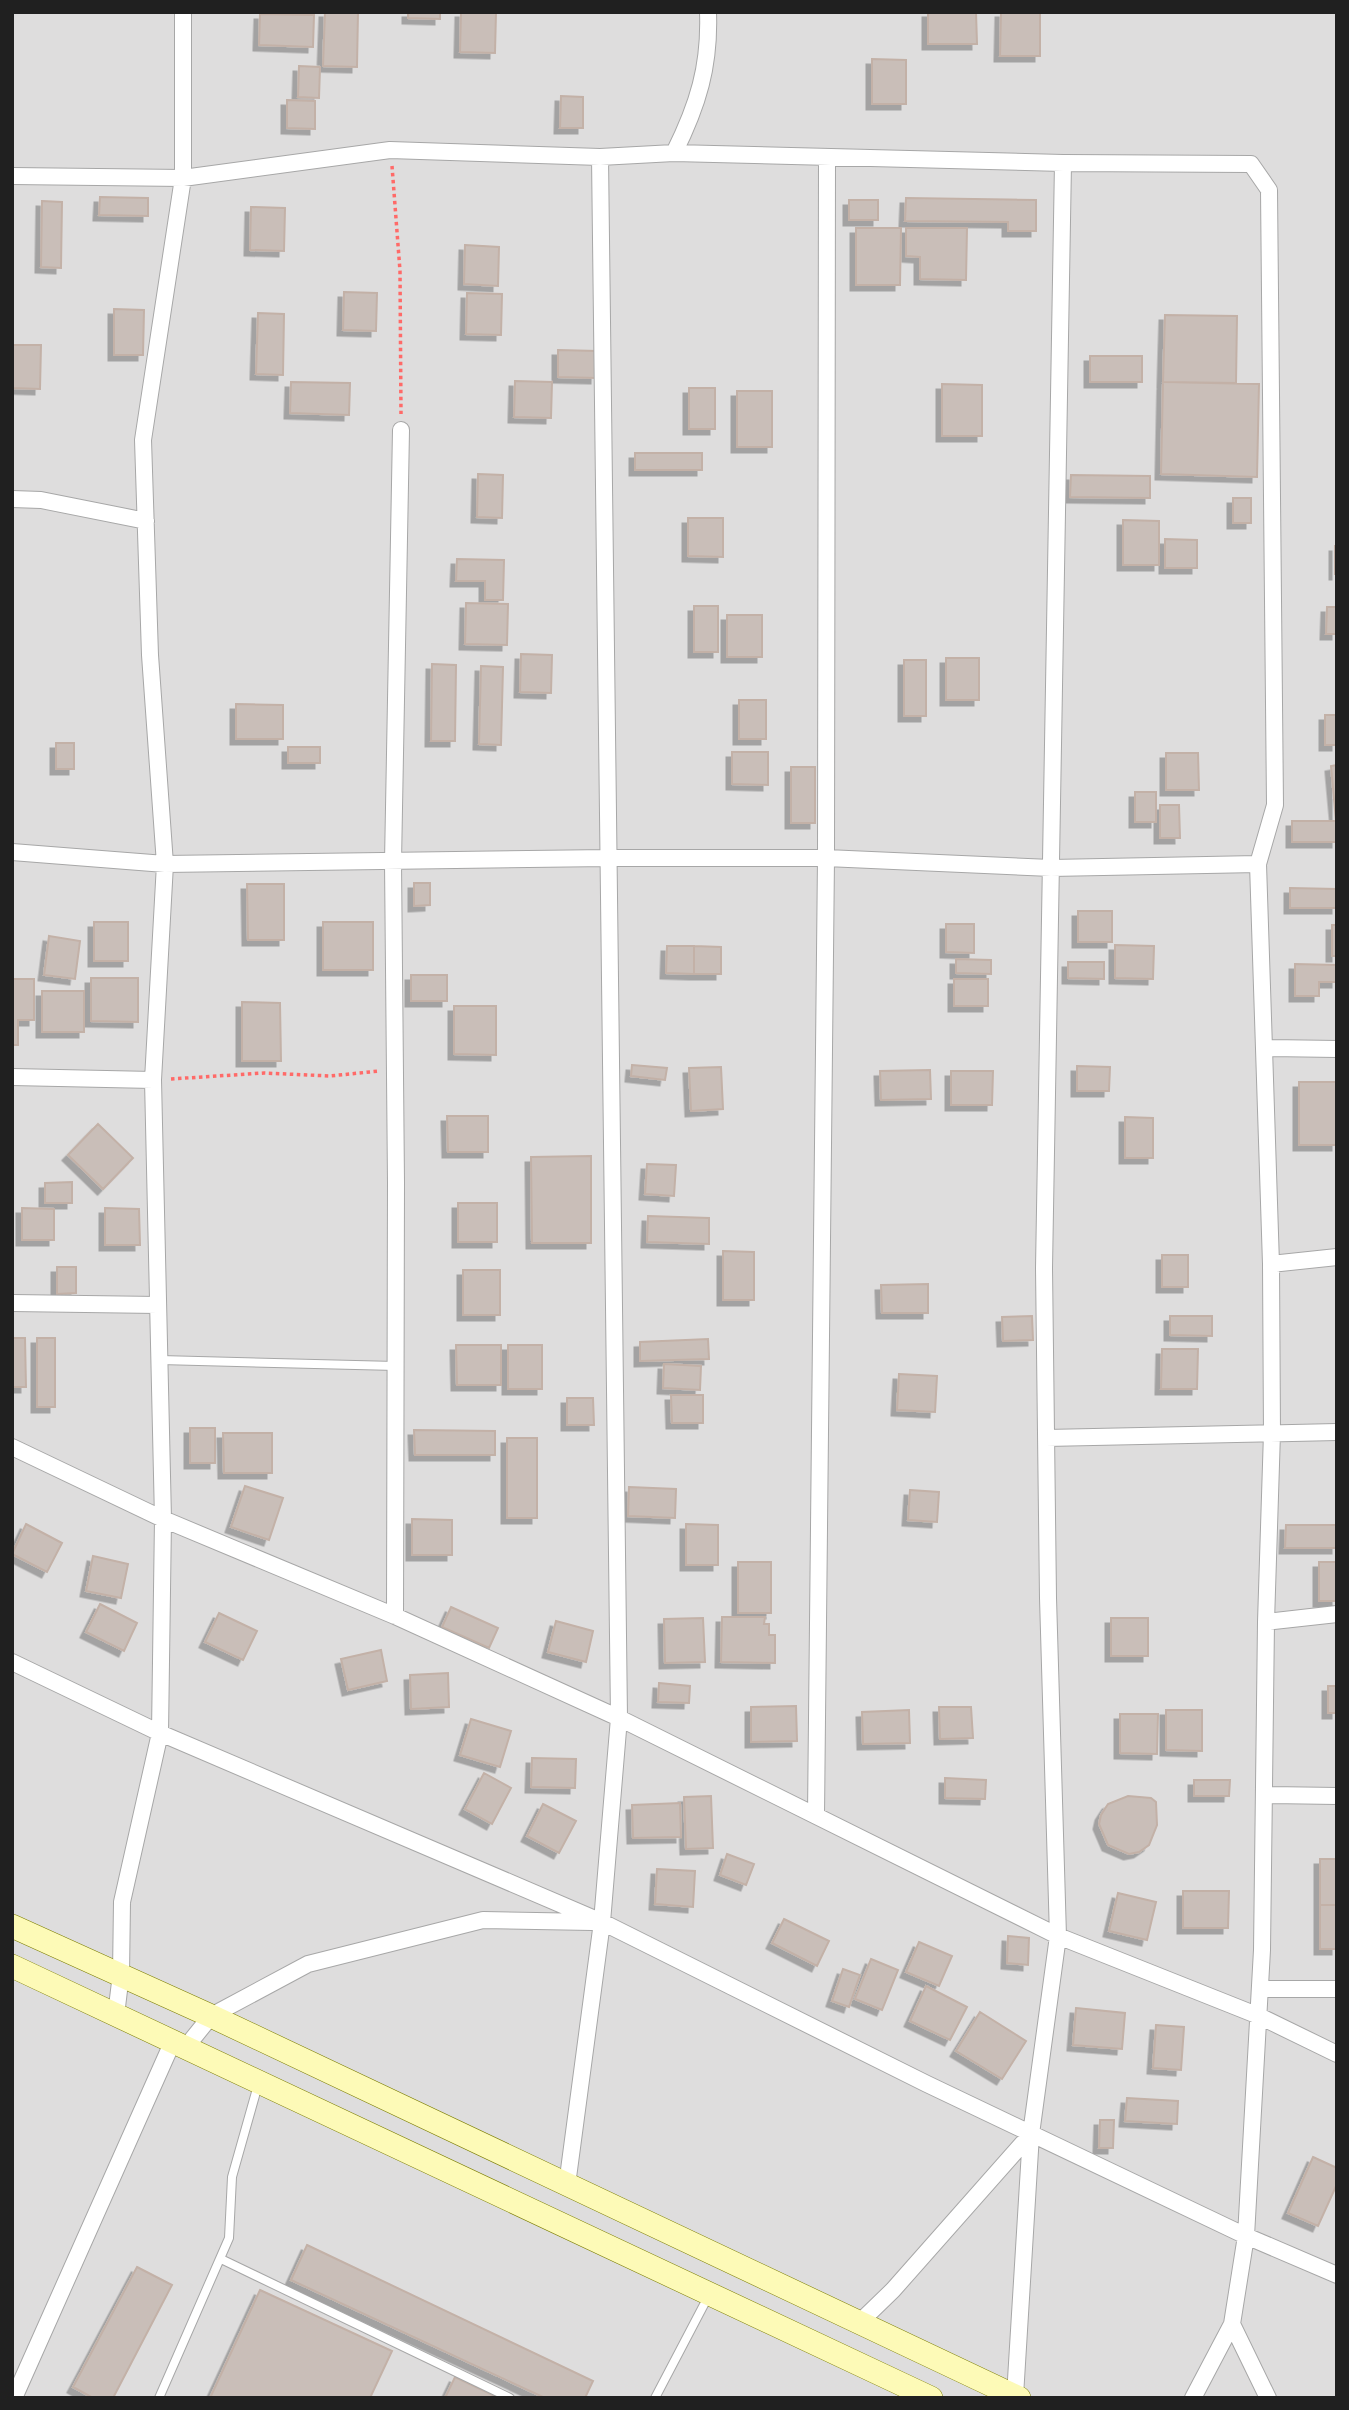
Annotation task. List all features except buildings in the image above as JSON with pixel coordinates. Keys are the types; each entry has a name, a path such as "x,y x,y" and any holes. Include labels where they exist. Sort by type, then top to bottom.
{"main road":[{"path":"12,1926 211,2016 1017,2397"},
{"path":"12,1966 931,2398"}],"street":[{"path":"116,2015 121,1974 122,1902 160,1733 163,1519 153,1080 165,864 150,655 143,440 183,178 183,12"},
{"path":"674,153 692,117 709,53 708,12"},
{"path":"12,176 183,178 390,150 600,157 674,153 1063,163 1251,164 1269,190 1275,805 1258,864 1271,1264 1272,1433 1260,1990 1246,2236 1231,2324 1193,2398"},
{"path":"567,2185 602,1922 619,1718 600,157"},
{"path":"816,1815 827,858 827,157"},
{"path":"1017,2397 1031,2134 1058,1936 1048,1598 1044,1268 1063,163"},
{"path":"395,1616 396,1070 393,862 401,430"},
{"path":"12,499 41,500 146,521"},
{"path":"12,852 165,864 827,858 1051,868 1258,864"},
{"path":"1265,1048 1337,1049"},
{"path":"12,1077 153,1080"},
{"path":"1271,1264 1337,1257"},
{"path":"12,1303 158,1305"},
{"path":"1046,1438 1337,1432"},
{"path":"12,1447 163,1519 395,1616 619,1718 1058,1936 1259,2016 1337,2054"},
{"path":"1266,1622 1337,1614"},
{"path":"12,1662 160,1733 602,1922 1031,2134 1246,2236 1337,2275"},
{"path":"1264,1795 1337,1796"},
{"path":"14,2398 180,2044 211,2016 308,1964 483,1920 602,1922"},
{"path":"1260,1990 1337,1989"},
{"path":"859,2323 893,2290 1031,2134"},
{"path":"1231,2324 1268,2398"}],"lane":[{"path":"159,1360 396,1366"},
{"path":"159,2398 229,2238 232,2178 259,2083"},
{"path":"221,2259 510,2398"},
{"path":"655,2398 710,2292"}],"path":[{"path":"390,150 400,271 401,430"},
{"path":"153,1080 264,1073 330,1076 396,1070"}],"shaded area":[{"path":"12,12 1337,12 1337,2398 12,2398"}]}
